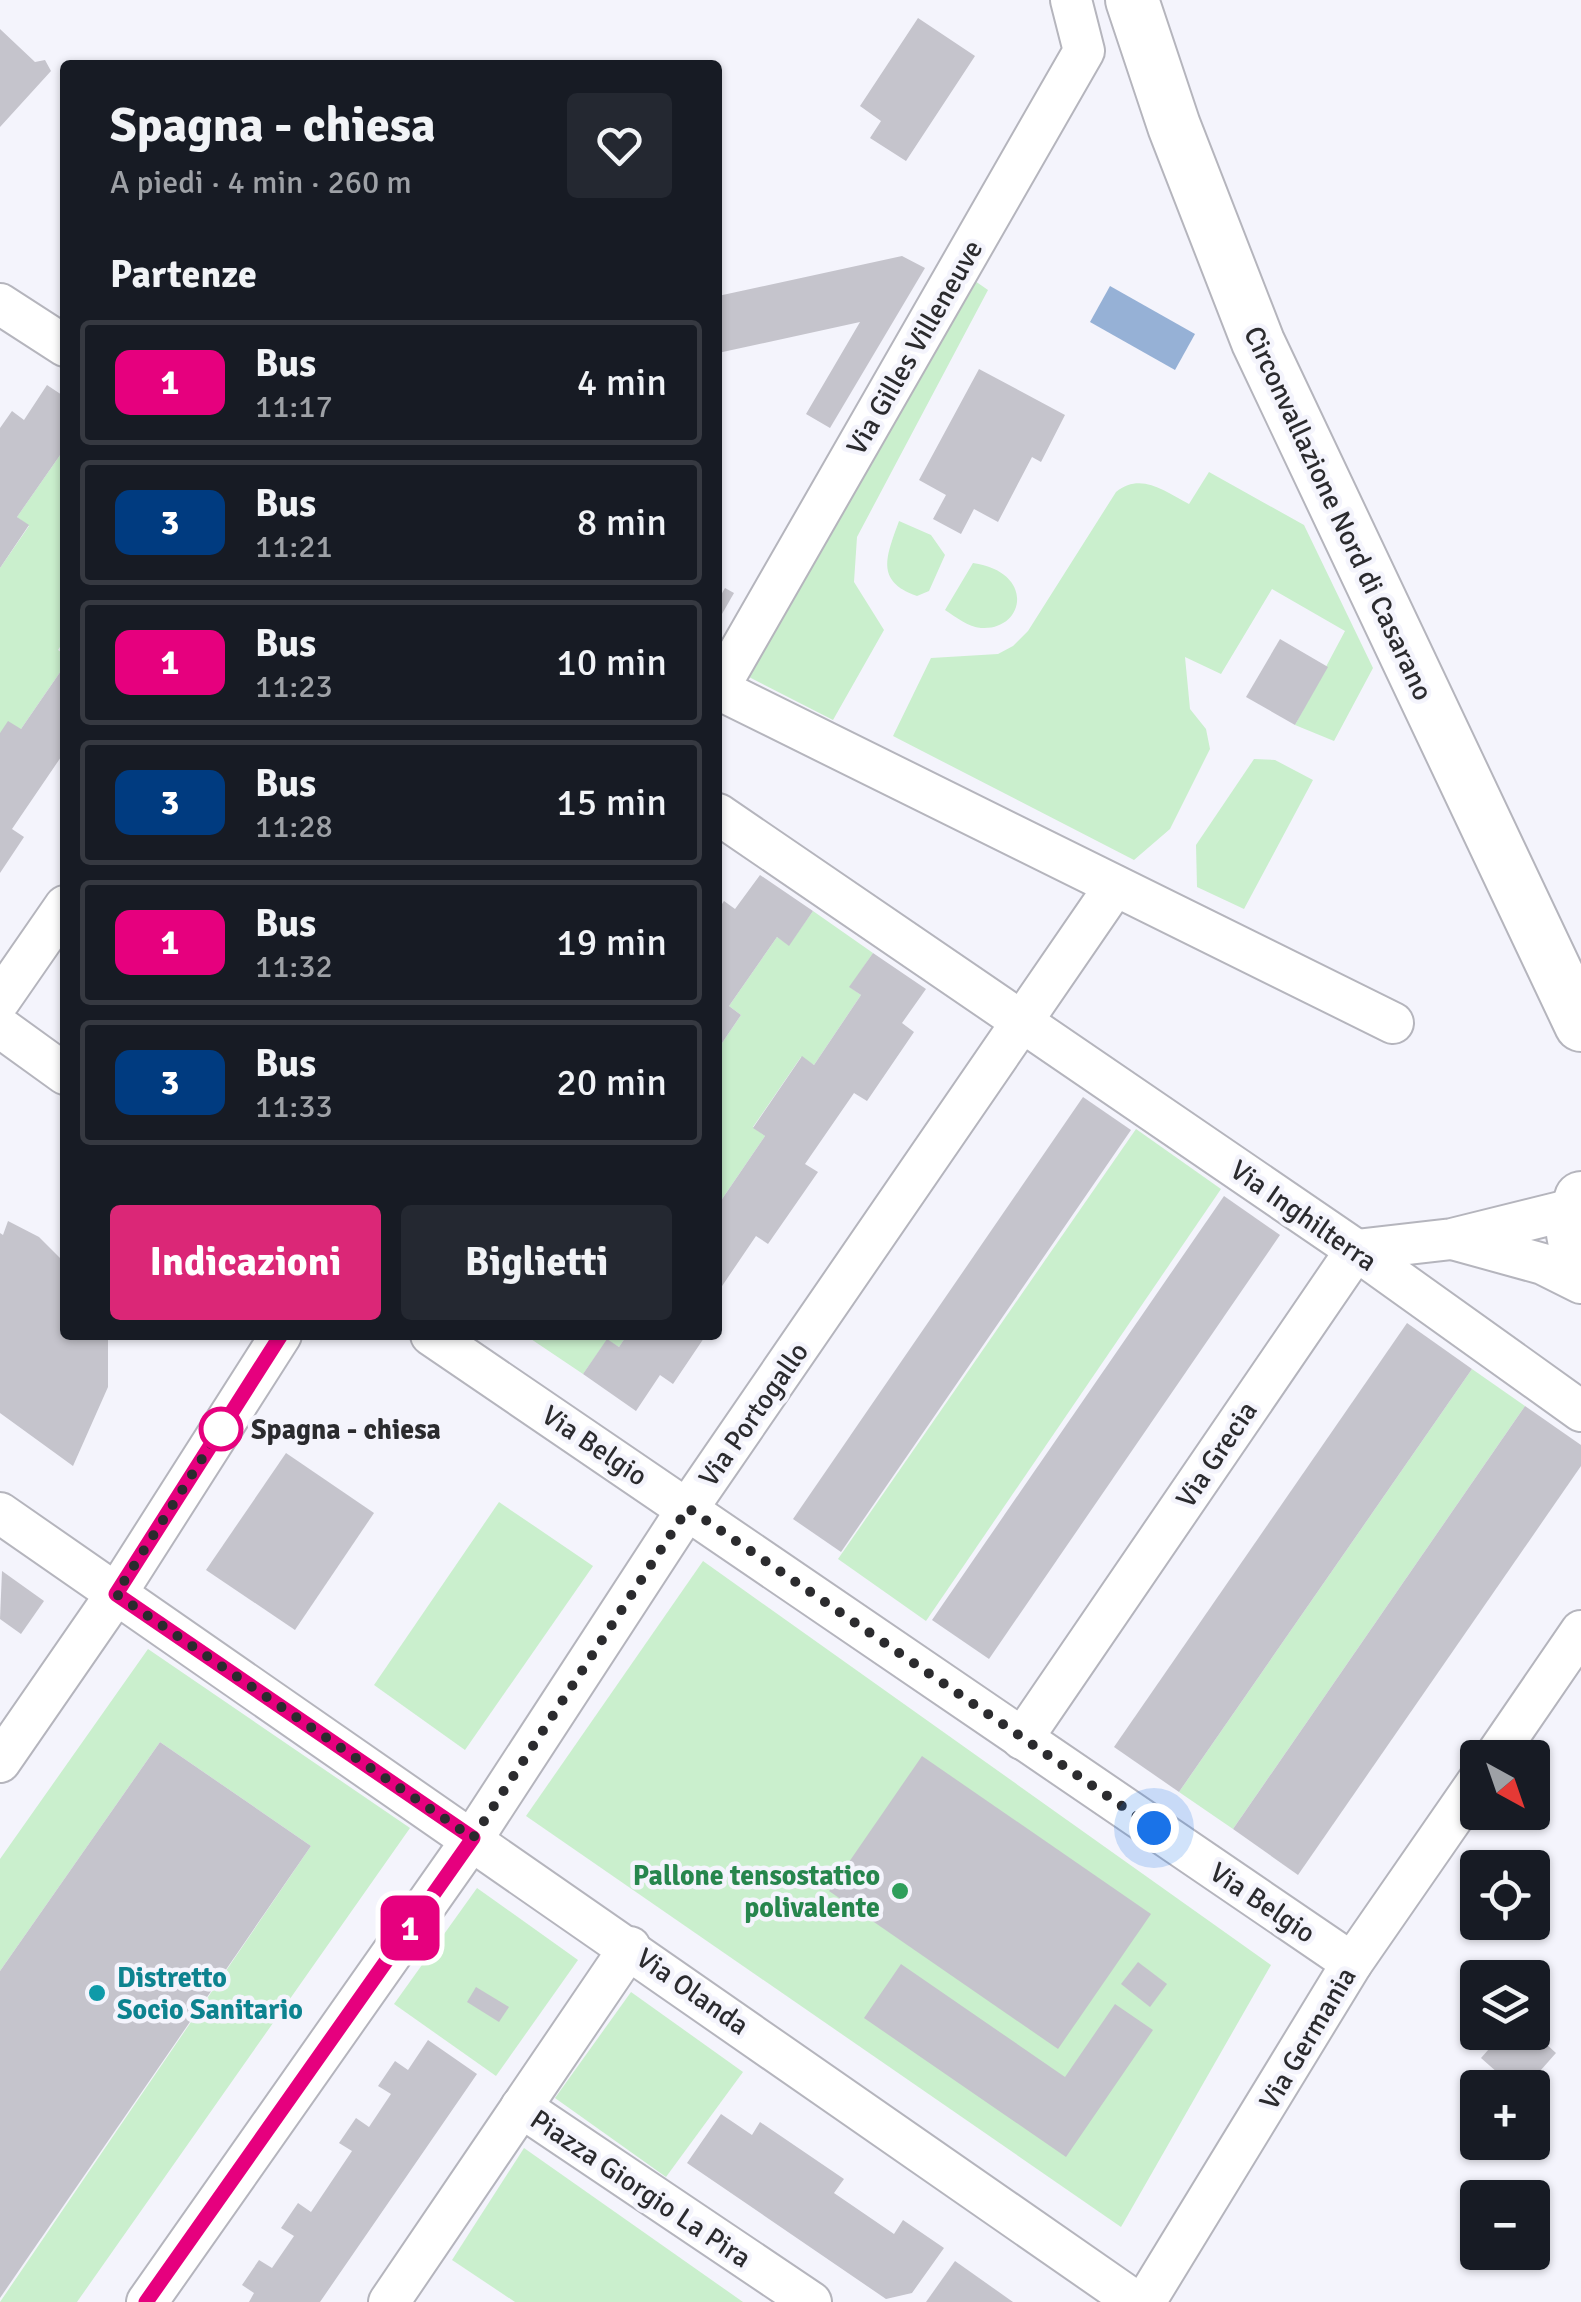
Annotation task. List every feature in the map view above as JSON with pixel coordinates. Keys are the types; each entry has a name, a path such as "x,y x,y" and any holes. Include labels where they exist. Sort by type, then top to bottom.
{"main road":[{"name":"Circonvallazione Nord di Casarano","path":"1132,0 1174,126 1258,342 1579,1029"},
{"path":"1579,1203 1573,1234 1581,1275"}],"street":[{"name":"Via Gilles Villeneuve","path":"722,699 1084,51 1071,0"},
{"path":"0,304 60,343"},
{"path":"722,699 1393,1023"},
{"name":"Via Inghilterra","path":"722,817 1356,1250 1581,1411"},
{"path":"1023,1023 1115,886"},
{"path":"0,1000 60,913"},
{"name":"Via Portogallo","path":"146,2302 473,1838 688,1508 1023,1023"},
{"path":"0,1027 60,1070"},
{"path":"1356,1250 1452,1239 1579,1203"},
{"path":"1452,1239 1543,1264 1581,1284"},
{"name":"Via Grecia","path":"1022,1739 1356,1250"},
{"path":"7,1738 116,1594 278,1340"},
{"name":"Via Belgio","path":"438,1340 1352,1962"},
{"name":"Via Olanda","path":"0,1513 1136,2302"},
{"path":"1506,1740 1581,1632"},
{"name":"Via Germania","path":"1144,2302 1352,1962 1460,1807"},
{"name":"Piazza Giorgio La Pira","path":"389,2302 630,1947"},
{"name":"Piazza Giorgio La Pira","path":"521,2107 811,2302"}],"green space":[{"path":"975,281 988,290 857,537 854,582 884,630 833,720 749,677"},
{"path":"60,455 60,672 21,729 0,733 0,568 29,526 17,517"},
{"path":"1209,472 1304,525 1373,668 1334,741 1295,725 1345,631 1272,589 1221,674 1185,657 1190,709 1206,729 1210,749 1170,829 1134,860 893,736 931,658 998,654 1028,631 1116,492 1125,486 1143,484 1189,504"},
{"path":"899,521 931,535 945,555 929,591 917,596 903,590 889,575 888,556"},
{"path":"973,563 993,568 1015,588 1014,611 996,626 971,626 945,610"},
{"path":"1254,759 1275,760 1313,780 1244,909 1197,887 1196,845"},
{"path":"813,911 873,953 850,987 861,995 814,1065 801,1057 753,1127 765,1136 722,1199 722,1043 741,1015 729,1006 777,937 789,945"},
{"path":"1136,1129 1221,1189 926,1621 838,1559"},
{"path":"532,1340 607,1340 583,1374"},
{"path":"1472,1369 1525,1406 1233,1829 1179,1792"},
{"path":"499,1502 593,1566 465,1750 374,1685"},
{"name":"Pallone tensostatico polivalente","path":"703,1561 1271,1965 1121,2227 526,1816"},
{"path":"148,1649 410,1828 77,2302 0,2302 311,1846 160,1742 0,1971 0,1859"},
{"path":"477,1888 578,1960 496,2076 394,2004"},
{"path":"631,1992 743,2072 666,2177 555,2098"},
{"path":"524,2148 743,2302 515,2302 452,2260"}],"water":[{"path":"1110,286 1195,334 1175,370 1090,322"}],"building":[{"path":"918,18 975,56 906,161 870,138 881,121 860,106"},
{"path":"0,29 35,62 45,60 51,71 0,127"},
{"path":"902,256 925,268 830,428 806,414 860,322 722,352 722,295"},
{"path":"979,369 1065,415 1041,462 1032,457 998,522 974,509 961,534 933,519 946,495 919,480"},
{"path":"47,385 60,394 60,455 17,517 29,525 0,568 0,428 12,411 24,420"},
{"path":"725,588 734,593 722,614"},
{"path":"1280,639 1328,667 1295,725 1246,697"},
{"path":"60,672 60,758 12,829 24,837 0,873 0,733 8,721 21,729"},
{"path":"760,875 813,911 789,946 777,937 729,1006 741,1015 722,1043 722,904 724,901 735,909"},
{"path":"873,953 926,989 902,1023 914,1032 867,1101 854,1093 805,1164 818,1172 768,1244 756,1236 722,1286 722,1199 765,1136 753,1128 802,1056 814,1065 861,995 849,987"},
{"path":"1083,1097 1131,1130 841,1552 793,1519"},
{"path":"1224,1196 1280,1235 989,1659 932,1620"},
{"path":"8,1221 39,1237 60,1258 60,1340 108,1340 108,1387 73,1466 0,1413 0,1233 3,1235"},
{"path":"1407,1323 1472,1369 1179,1792 1114,1747"},
{"path":"606,1340 619,1347 624,1340 703,1340 673,1384 660,1375 636,1411 583,1374"},
{"path":"1525,1406 1581,1445 1581,1466 1298,1875 1233,1829"},
{"path":"286,1453 374,1513 295,1630 206,1570"},
{"path":"2,1571 44,1601 21,1634 0,1619"},
{"path":"160,1742 311,1846 0,2298 0,1971"},
{"name":"Pallone tensostatico polivalente","path":"922,1756 1151,1914 1058,2049 829,1891"},
{"path":"1138,1962 1167,1984 1150,2007 1121,1984"},
{"path":"901,1964 1065,2077 1115,2004 1153,2030 1066,2157 864,2018"},
{"path":"476,1987 509,2007 499,2022 467,2002"},
{"path":"428,2040 477,2074 320,2302 249,2302 254,2293 242,2285 259,2260 272,2268 294,2236 281,2228 298,2203 311,2212 352,2151 339,2143 356,2118 369,2127 391,2094 378,2086 395,2061 408,2070"},
{"path":"1550,2048 1556,2053 1541,2070 1495,2070 1481,2058 1488,2050"},
{"path":"721,2114 752,2135 760,2122 844,2179 834,2193 894,2234 903,2220 944,2248 912,2293 886,2299 687,2163"},
{"path":"955,2261 1013,2302 926,2302"}],"bus line":[{"name":"1","path":"146,2302 473,1838 116,1594 278,1340"}],"place":[{"name":"Spagna - chiesa","path":"221,1429"},
{"name":"Pallone tensostatico polivalente","path":"900,1891"},
{"name":"Distretto Socio Sanitario","path":"97,1993"}],"route":[{"path":"221,1429 116,1594 473,1838 688,1508 1154,1828"}]}
